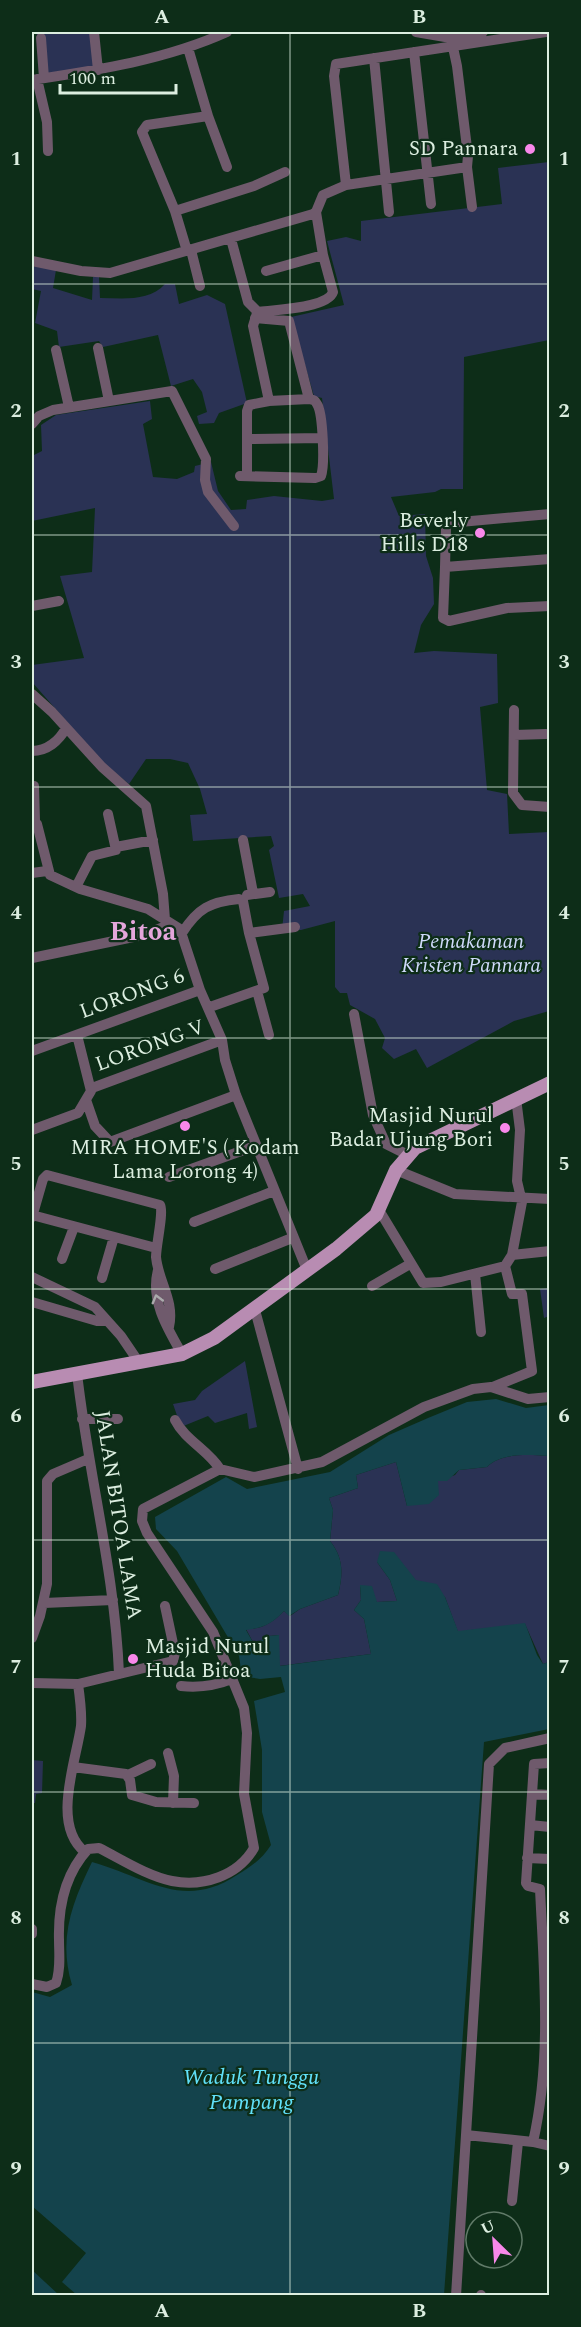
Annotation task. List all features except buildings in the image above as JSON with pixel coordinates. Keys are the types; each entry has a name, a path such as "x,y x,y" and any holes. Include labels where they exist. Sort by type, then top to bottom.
{"main road":[{"path":"32,1382 182,1354 214,1338 307,1270 380,1210 396,1170 408,1155 423,1143 549,1083"}],"street":[{"path":"94,32 98,70"},
{"path":"38,79 98,70 188,48 227,32"},
{"path":"416,32 452,42 546,32"},
{"path":"346,185 334,67 340,63 414,52 483,32"},
{"path":"41,38 38,79 47,122 48,151"},
{"path":"452,42 468,156 467,167 472,207"},
{"path":"188,48 208,116 227,167"},
{"path":"414,52 431,204"},
{"path":"374,58 389,212"},
{"path":"200,286 175,211 143,137 143,129 149,125 208,116"},
{"path":"256,315 330,298 333,292 323,255 316,212 322,195 346,185 467,167"},
{"path":"175,211 254,186 285,172"},
{"path":"32,261 81,271 110,273 316,212"},
{"path":"231,239 248,302 256,315 254,327 268,401"},
{"path":"266,271 323,255"},
{"path":"256,315 289,321 309,399"},
{"path":"98,348 109,401"},
{"path":"56,350 69,407"},
{"path":"32,420 45,412 69,407 172,391 206,459 205,480 208,492 234,526"},
{"path":"309,399 319,406 323,473 320,477 244,475 249,439 248,408 254,403 309,399"},
{"path":"249,439 322,438"},
{"path":"549,514 450,523 446,528 442,611 445,620 507,608 549,606"},
{"path":"445,567 549,559"},
{"path":"32,606 59,601"},
{"path":"32,694 102,767 142,800 146,806 167,922"},
{"path":"514,710 515,798 522,805 549,807"},
{"path":"32,751 39,751 59,740 66,728"},
{"path":"514,735 546,734"},
{"path":"34,786 33,820 51,874"},
{"path":"76,887 92,856 114,852 116,847 108,814"},
{"path":"116,847 153,840"},
{"path":"243,840 253,892"},
{"path":"32,873 51,874 76,887 148,909 182,933 200,990 210,1007 222,1040 225,1060 236,1095 292,1238 307,1270"},
{"path":"182,933 196,912 216,902 239,899 253,892 270,892"},
{"path":"210,1007 257,991 264,985 249,933 243,901 239,899"},
{"path":"32,958 143,935 167,922"},
{"path":"249,933 295,927"},
{"name":"LORONG 6","path":"32,1051 200,990"},
{"path":"257,991 269,1035"},
{"path":"354,1014 373,1115 386,1144 408,1155"},
{"path":"32,1130 78,1113 92,1088 77,1035"},
{"name":"LORONG V","path":"92,1088 222,1040"},
{"path":"86,1100 94,1126 110,1142 236,1095"},
{"path":"380,1210 420,1281 425,1284 505,1266 512,1255 522,1197 517,1181 520,1131 516,1098"},
{"path":"170,1177 255,1146"},
{"path":"396,1170 455,1194 549,1199"},
{"path":"156,1248 32,1216 43,1179 51,1175 160,1205 162,1210 156,1248 158,1270 155,1281 156,1300 182,1354"},
{"path":"194,1222 274,1191"},
{"path":"62,1259 74,1227"},
{"path":"102,1278 114,1237"},
{"path":"215,1269 292,1238"},
{"path":"512,1255 549,1251"},
{"path":"372,1286 410,1264"},
{"path":"175,1420 185,1434 204,1450 220,1469 254,1477 298,1469 334,1458 435,1402 461,1392 491,1387 532,1371 522,1294 512,1294 505,1266"},
{"path":"475,1274 481,1332"},
{"path":"32,1277 95,1307 121,1336 138,1362"},
{"path":"32,1302 97,1322 107,1322"},
{"path":"255,1310 298,1469"},
{"name":"JALAN BITOA LAMA","path":"77,1372 88,1459 113,1600 119,1669"},
{"path":"491,1387 521,1398 549,1397"},
{"path":"82,1419 118,1419"},
{"path":"32,1633 44,1603 47,1570 47,1481 53,1474 88,1459"},
{"path":"32,1984 47,1987 56,1983 60,1965 59,1905 85,1852 91,1847 99,1848 156,1875 181,1881 209,1880 229,1873 244,1861 254,1848 244,1794 247,1724 232,1679 213,1632 180,1580 157,1550 144,1526 141,1515 149,1505 220,1469"},
{"path":"44,1603 113,1600"},
{"path":"32,1683 78,1684 119,1669 174,1659 174,1645 165,1606"},
{"path":"181,1686 196,1688 218,1685 232,1679"},
{"path":"78,1684 81,1724 68,1792 68,1808 74,1839 85,1852"},
{"path":"456,2295 489,1764 505,1748 549,1738"},
{"path":"168,1753 174,1776 173,1803"},
{"path":"533,2142 548,2009 545,1888 526,1885 534,1764 549,1763"},
{"path":"74,1767 128,1775 151,1764"},
{"path":"128,1775 132,1795 156,1803 194,1803"},
{"path":"532,1794 549,1795"},
{"path":"530,1826 549,1827"},
{"path":"528,1857 549,1859"},
{"path":"466,2134 549,2146"},
{"path":"512,2201 518,2142"}],"green space":[{"path":"36,32 96,32 102,66 48,73"},
{"name":"Pemakaman Kristen Pannara","path":"549,162 549,340 464,357 463,489 441,489 435,492 391,497 399,516 425,514 426,556 433,578 434,604 421,625 414,653 434,651 497,654 498,703 480,707 487,790 507,794 509,834 549,832 549,1011 514,1021 427,1068 416,1049 394,1059 382,1048 385,1038 375,1019 350,1005 347,993 340,993 335,987 335,921 301,930 282,930 284,911 310,906 303,894 279,898 269,850 274,846 271,836 193,841 190,815 207,814 200,789 188,763 170,759 146,759 129,784 102,762 32,682 32,665 84,658 60,576 92,572 95,508 32,521 32,456 42,451 41,425 56,415 150,401 152,419 143,424 153,477 177,479 194,472 195,466 211,462 218,491 231,510 246,509 247,500 274,496 322,501 334,499 322,398 314,396 291,317 344,305 327,241 346,237 361,241 361,221 502,204 498,168"},
{"path":"32,266 56,270 53,288 92,300 93,277 99,277 100,298 143,296 159,290 165,284 175,284 179,304 207,295 225,304 247,403 219,413 214,423 199,424 197,416 207,412 202,392 193,379 171,386 158,335 103,347 99,341 59,347 57,331 35,323 41,291 32,289"},
{"path":"549,1288 549,1316 544,1318 540,1289"},
{"path":"245,1361 257,1427 249,1429 247,1413 215,1423 208,1416 181,1427 173,1404 195,1400 202,1391"},
{"path":"549,1456 549,1662 543,1664 525,1624 458,1632 445,1597 377,1562 390,1580 397,1601 377,1602 360,1586 361,1600 354,1610 364,1619 371,1654 279,1666 279,1635 269,1636 254,1644 246,1629 267,1624 284,1611 290,1616 300,1609 338,1595 341,1567 338,1554 330,1541 333,1510 329,1498 358,1488 356,1475 396,1462 407,1506 438,1481 455,1475 459,1470 487,1467 493,1462 508,1457"},
{"path":"32,1760 43,1761 42,1793 36,1794 35,1803 32,1803"}],"water":[{"name":"Waduk Tunggu Pampang","path":"496,1399 526,1408 549,1405 549,1456 508,1457 493,1462 487,1467 459,1470 447,1481 438,1481 439,1495 429,1504 407,1506 396,1462 356,1475 358,1488 329,1498 333,1510 330,1541 338,1554 341,1567 338,1595 300,1609 289,1616 284,1611 267,1625 246,1630 254,1644 269,1636 279,1635 280,1666 371,1654 364,1619 354,1610 361,1600 360,1585 372,1586 377,1602 397,1601 390,1580 377,1562 380,1551 394,1552 416,1580 437,1584 445,1597 458,1631 525,1623 537,1655 543,1664 549,1662 549,1729 484,1742 444,2295 77,2295 62,2282 86,2253 32,2206 32,1992 50,1997 72,1985 66,1952 69,1922 78,1892 92,1862 164,1888 182,1891 199,1890 217,1885 242,1872 260,1858 271,1845 262,1812 262,1750 254,1701 285,1692 281,1677 260,1679 242,1676 239,1656 177,1551 156,1529 155,1517 226,1477 247,1489 330,1472 389,1435 467,1402"},
{"path":"32,2270 59,2295 32,2295"}],"place":[{"name":"SD Pannara","path":"530,149"},
{"name":"Beverly Hills D18","path":"480,533"},
{"name":"MIRA HOME'S ( Kodam Lama Lorong 4)","path":"185,1126"},
{"name":"Masjid Nurul Badar Ujung Bori","path":"505,1128"},
{"name":"Masjid Nurul Huda Bitoa","path":"133,1659"}],"district":[{"name":"Bitoa","path":"143,932"}]}
